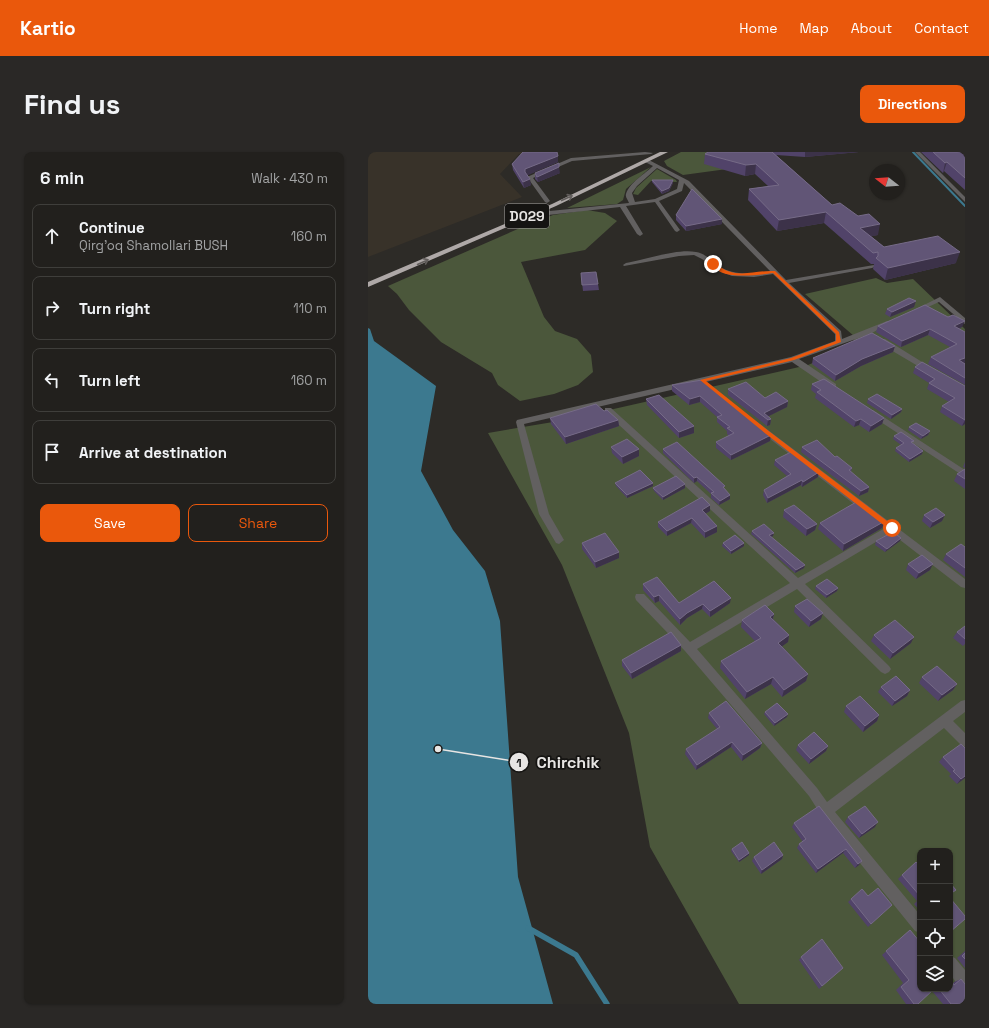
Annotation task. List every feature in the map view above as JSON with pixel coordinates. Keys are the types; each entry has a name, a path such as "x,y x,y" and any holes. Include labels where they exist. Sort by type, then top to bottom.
{"highway":[{"name":"D029","path":"368,277 547,201 652,152"},
{"name":"D029","path":"368,286 530,215 665,152"}],"street":[{"path":"547,201 530,177 571,160 652,152"},
{"path":"917,152 965,199"},
{"path":"648,161 687,182 774,272 838,333 839,342"},
{"path":"633,204 629,197 630,190 657,166"},
{"path":"530,215 633,204 656,200 680,190 682,179"},
{"path":"953,200 965,199"},
{"path":"656,200 677,230"},
{"path":"622,205 640,234"},
{"path":"626,265 694,253 707,258 720,269 734,274 751,275 774,272"},
{"path":"784,282 872,266"},
{"path":"907,314 940,299 965,322"},
{"path":"559,540 544,514 520,422 600,403 705,383 792,359 867,332 893,320"},
{"path":"867,332 939,374"},
{"path":"792,359 839,390"},
{"path":"600,403 798,584 886,669"},
{"path":"866,408 965,474"},
{"path":"756,424 965,584"},
{"path":"689,648 892,528"},
{"path":"640,597 689,648 813,792 826,811 917,922"},
{"path":"826,811 965,705"},
{"path":"944,721 965,741"},
{"path":"953,967 965,982"}],"shaded area":[{"path":"368,152 551,152 519,154 500,174 522,197 368,257"}],"green space":[{"path":"681,152 712,152 771,163 683,175 667,166 664,161"},
{"path":"651,167 626,189 623,200 617,204 567,208"},
{"path":"657,169 677,182 651,181 638,195 633,194 636,188"},
{"path":"587,210 605,213 617,221 585,250 521,262 544,317 555,331 577,339 591,355 593,372 578,385 554,394 520,401 498,385 492,373 441,342 409,310 397,294 388,286 553,215"},
{"path":"876,278 887,283 913,279 965,329 965,1004 739,1004 650,847 629,733 562,565 488,433 565,420 808,365 854,345 854,336 805,294"}],"water":[{"path":"368,328 370,329 374,341 436,386 421,471 453,530 485,571 500,621 518,877 553,1004 368,1004"}],"building":[{"path":"523,152 557,152 558,156 525,169 525,172 530,179 523,182 512,164"},
{"path":"708,152 772,152 832,205 840,203 858,216 869,214 880,224 860,228 884,247 938,236 960,252 888,268 876,258 878,256 878,252 873,253 826,212 779,220 749,189 779,185 756,164 746,165 705,154"},
{"path":"933,152 965,152 965,178 947,162 945,163"},
{"path":"559,163 559,167 537,177 535,173"},
{"path":"652,180 673,180 669,188 662,191"},
{"path":"692,189 722,219 686,226 676,215"},
{"path":"596,272 598,284 582,285 581,273"},
{"path":"909,298 916,301 892,312 887,309"},
{"path":"925,305 948,317 953,315 965,321 954,326 965,332 965,358 959,360 965,364 965,378 931,357 957,344 930,329 902,341 878,326"},
{"path":"872,333 895,346 862,359 836,375 813,358"},
{"path":"922,362 965,386 965,420 942,406 955,398 929,383 935,379 915,367"},
{"path":"824,379 884,418 871,426 861,419 856,421 817,392 821,390 812,384"},
{"path":"702,380 771,435 731,455 716,442 734,433 727,428 730,427 717,417 722,415 700,396 690,399 672,385"},
{"path":"746,382 765,398 776,392 788,401 764,413 771,419 768,420 728,389"},
{"path":"877,394 902,409 892,415 868,399"},
{"path":"659,395 694,426 679,432 646,399"},
{"path":"596,404 604,411 607,410 618,420 565,437 550,418"},
{"path":"916,423 930,431 923,436 909,427"},
{"path":"901,432 914,441 911,442 923,451 910,459 896,448 904,443 894,436"},
{"path":"627,439 639,449 622,457 611,447"},
{"path":"817,440 835,457 837,456 852,468 849,470 869,487 861,491 802,447"},
{"path":"677,442 725,486 723,487 730,495 720,501 711,493 714,492 697,477 694,478 663,449"},
{"path":"793,451 819,472 803,482 802,480 768,498 764,490 791,474 775,460"},
{"path":"965,469 965,479 957,474"},
{"path":"640,470 653,483 627,495 615,483"},
{"path":"676,476 685,484 663,497 653,488"},
{"path":"702,497 710,505 702,510 717,526 705,532 692,518 667,531 658,522"},
{"path":"858,501 885,521 844,544 820,523"},
{"path":"794,505 817,524 807,529 784,510"},
{"path":"936,508 945,515 933,522 924,515"},
{"path":"764,524 774,533 769,535 805,565 796,570 752,531"},
{"path":"893,532 901,538 887,549 876,541"},
{"path":"605,533 619,552 595,562 582,543"},
{"path":"735,535 744,543 731,551 723,543"},
{"path":"961,544 965,547 965,568 946,554"},
{"path":"922,555 933,564 919,573 908,564"},
{"path":"657,577 679,603 714,581 731,598 710,611 703,604 687,613 680,619 659,595 654,597 643,584"},
{"path":"827,579 838,588 827,595 816,586"},
{"path":"807,599 823,613 811,621 795,606"},
{"path":"765,605 774,614 770,617 789,635 778,643 808,674 784,690 773,677 747,692 721,661 761,638 742,620"},
{"path":"895,620 914,637 893,653 874,635"},
{"path":"965,626 965,639 957,632"},
{"path":"671,632 681,645 631,673 622,660"},
{"path":"937,666 957,684 942,695 922,677"},
{"path":"896,676 910,690 895,701 881,687"},
{"path":"860,696 879,715 865,726 846,706"},
{"path":"726,701 762,743 743,755 732,742 697,765 686,749 720,727 709,713"},
{"path":"777,703 788,714 775,723 765,712"},
{"path":"814,732 828,746 811,759 798,745"},
{"path":"961,744 965,748 965,776 961,779 943,757"},
{"path":"819,806 862,861 858,864 846,849 818,869 799,844 806,839 794,823"},
{"path":"865,806 878,822 862,834 848,817"},
{"path":"742,842 749,853 739,860 732,849"},
{"path":"774,842 783,855 762,870 754,857"},
{"path":"916,862 917,863 917,892 902,875"},
{"path":"878,888 892,905 871,924 851,899 862,889 868,896"},
{"path":"953,902 965,916 965,919 953,929"},
{"path":"910,930 917,938 917,992 931,992 918,1004 914,1004 901,987 909,980 886,951"},
{"path":"822,939 843,968 822,986 801,957"},
{"path":"961,979 965,984 965,1004 951,1004 941,992 953,992 953,984 954,985"}],"waterway":[{"path":"913,152 965,206"},
{"path":"528,928 576,955 607,1004"}],"place":[{"name":"Chirchik","path":"438,749"}],"route":[{"path":"713,264 720,269 734,274 761,275 774,272 838,333 839,342 792,359 702,380 768,433 892,528"}]}
